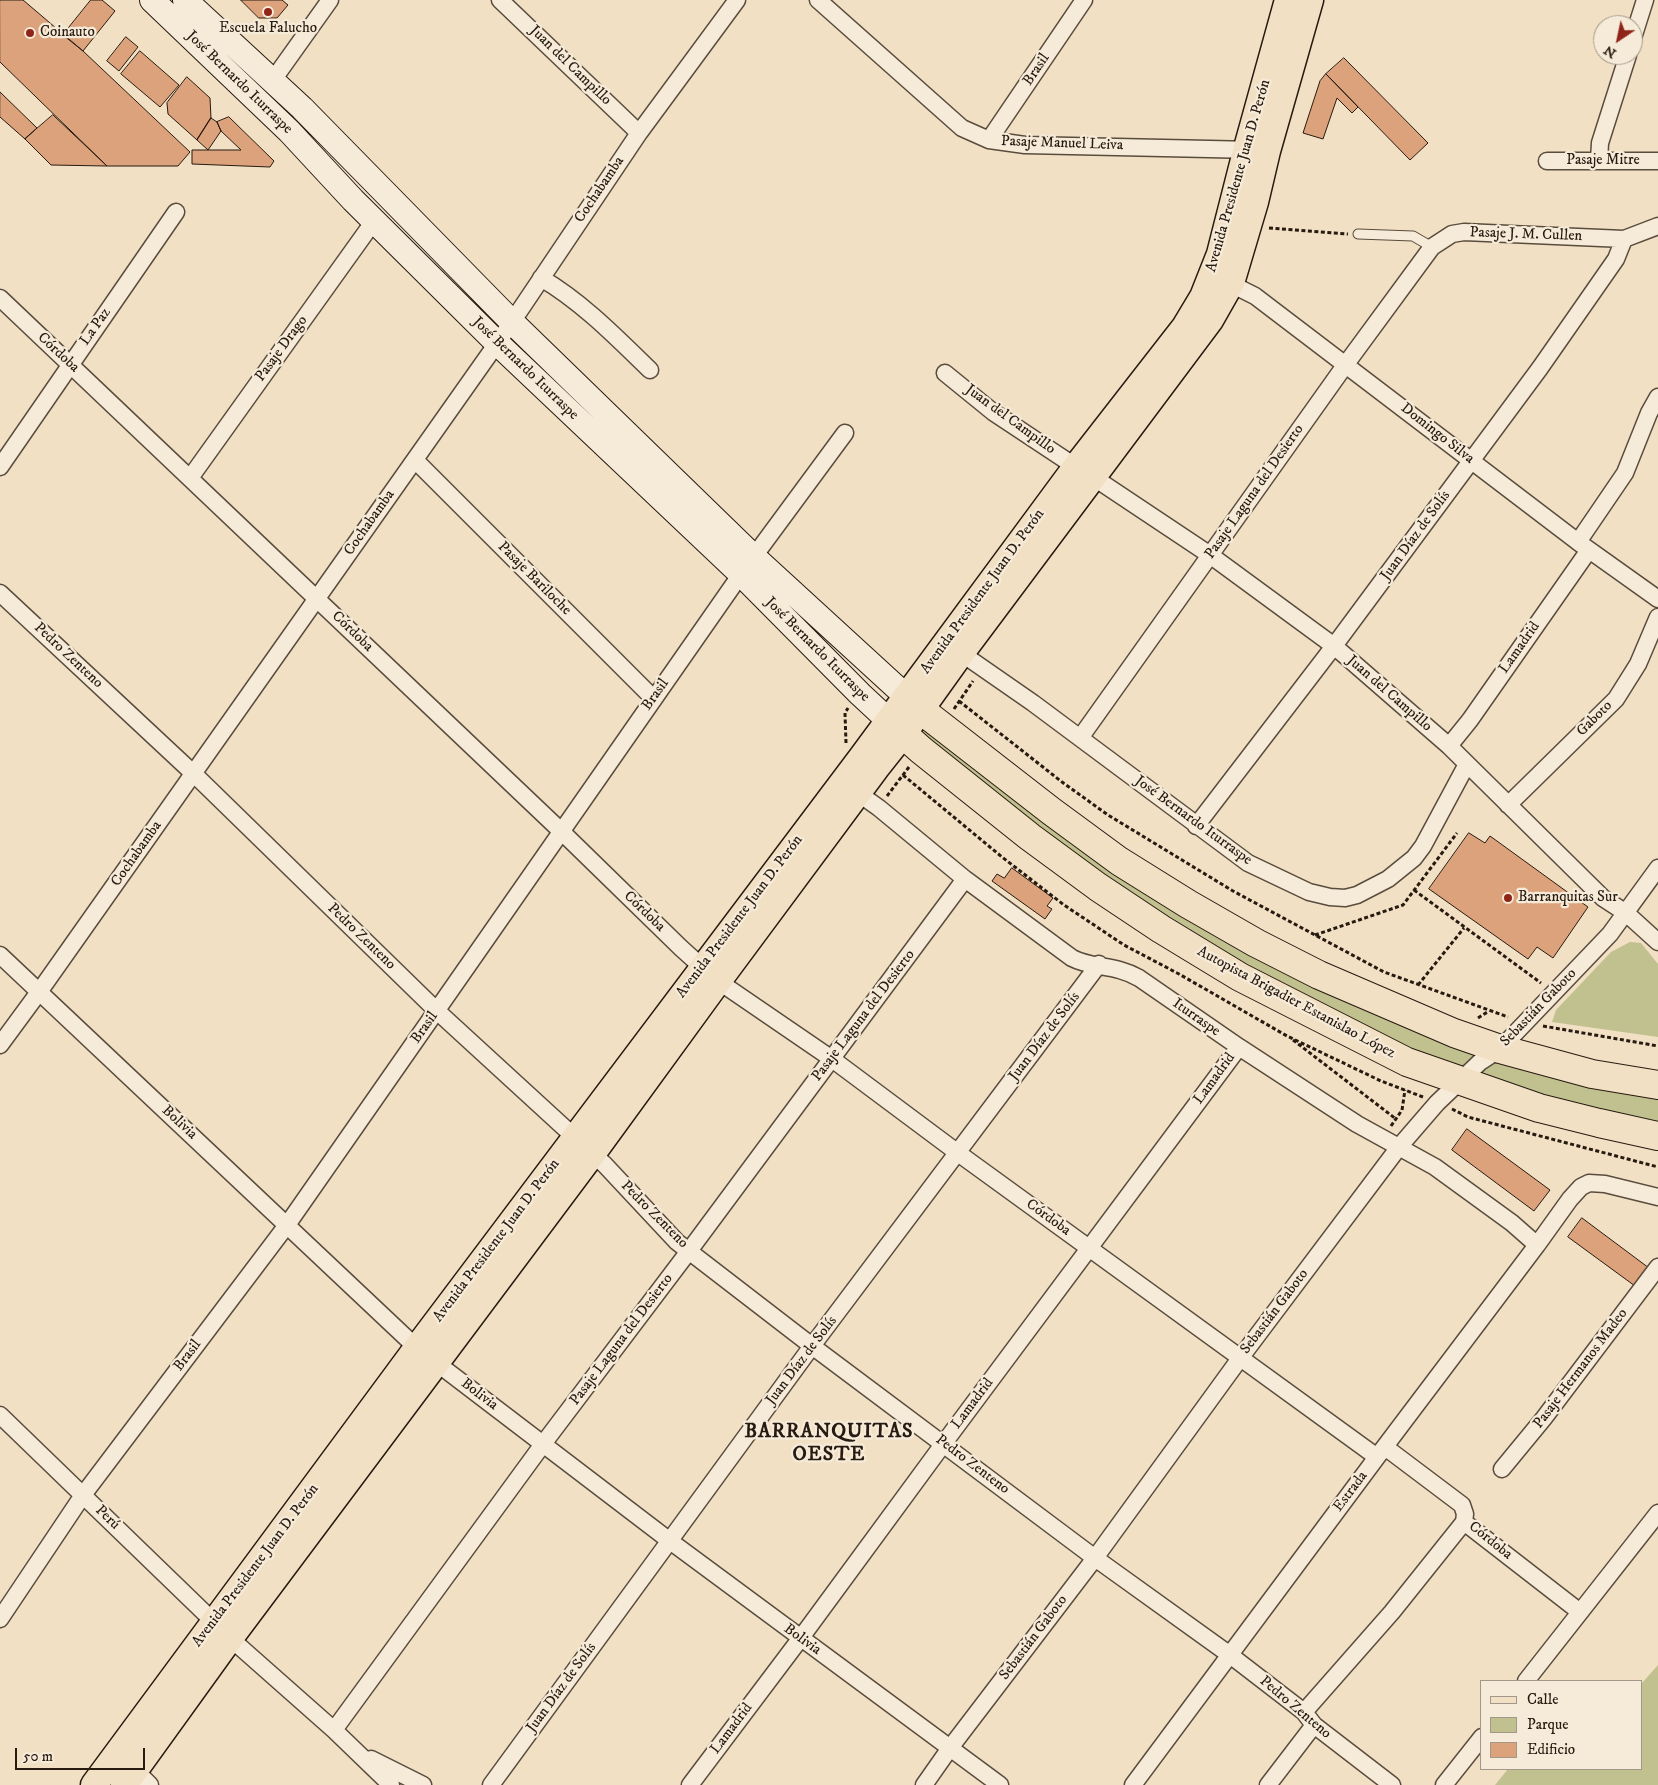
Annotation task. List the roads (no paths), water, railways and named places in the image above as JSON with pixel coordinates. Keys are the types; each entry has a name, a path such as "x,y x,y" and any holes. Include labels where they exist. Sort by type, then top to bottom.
{"highway":[{"path":"922,711 1119,861 1256,943 1320,975 1454,1034 1500,1049 1592,1074 1658,1085"},
{"name":"Autopista Brigadier Estanislao López","path":"904,735 1030,837 1098,887 1161,929 1240,977 1407,1062 1539,1108 1658,1136"}],"main road":[{"name":"José Bernardo Iturraspe","path":"152,0 289,131 374,221 497,343 747,565 922,711"},
{"name":"José Bernardo Iturraspe","path":"184,0 273,80 340,146 747,565 860,694 904,735"},
{"name":"Avenida Presidente Juan D. Perón","path":"1221,280 1248,226 1257,150 1288,0"},
{"name":"Avenida Presidente Juan D. Perón","path":"922,711 1084,472 1195,342 1222,301 1220,254 1234,203 1257,150 1310,0"},
{"name":"Avenida Presidente Juan D. Perón","path":"710,974 868,800 904,735 1084,472"},
{"name":"Avenida Presidente Juan D. Perón","path":"94,1785 222,1630 427,1356 710,974 862,756 904,735"},
{"name":"Avenida Presidente Juan D. Perón","path":"136,1780 222,1630"}],"street":[{"path":"273,80 330,0"},
{"name":"Juan del Campillo","path":"500,0 639,133"},
{"name":"Cochabamba","path":"0,1044 40,992 512,322 639,133 737,0"},
{"name":"Pasaje Manuel Leiva","path":"818,0 962,128 989,140 1025,145 1257,150"},
{"name":"Brasil","path":"989,140 1084,0"},
{"path":"1640,15 1645,0"},
{"path":"1599,161 1600,143 1625,65"},
{"name":"Pasaje Mitre","path":"1547,161 1658,161"},
{"name":"La Paz","path":"0,467 176,212"},
{"name":"Pasaje Drago","path":"190,478 374,221"},
{"name":"Pasaje J. M. Cullen","path":"1432,246 1452,234 1464,232 1624,239 1658,226"},
{"name":"Juan Díaz de Solís","path":"1196,826 1334,646 1540,368 1616,259 1624,239"},
{"name":"Pasaje Laguna del Desierto","path":"1080,738 1432,246"},
{"path":"541,278 574,300 650,370"},
{"name":"Domingo Silva","path":"1221,280 1255,296 1584,546 1658,599"},
{"name":"Córdoba","path":"0,298 710,974 832,1059 958,1154 1241,1357 1462,1505 1465,1514 1464,1522 1580,1612"},
{"name":"Juan del Campillo","path":"945,373 993,412 1210,555 1334,646 1449,746 1604,898 1626,913 1658,942"},
{"name":"Lamadrid","path":"1449,746 1470,720 1584,546 1625,473 1649,413 1658,397"},
{"name":"Brasil","path":"0,1619 83,1495 287,1225 747,565 845,433"},
{"name":"Pasaje Bariloche","path":"415,460 654,698"},
{"name":"Pedro Zenteno","path":"0,593 194,774 437,1011 605,1165 677,1242 812,1346 1096,1558 1230,1655 1392,1785"},
{"name":"Gaboto","path":"1508,805 1616,699 1638,664 1658,617"},
{"name":"José Bernardo Iturraspe","path":"961,653 1033,703 1248,863 1309,892 1330,897 1345,898 1366,891 1388,879 1414,858 1423,846 1467,764"},
{"name":"Iturraspe","path":"868,800 965,879 1072,958 1081,962 1127,971 1357,1124 1435,1167 1512,1223 1537,1245"},
{"name":"Sebastián Gaboto","path":"924,1785 950,1748 1096,1558 1241,1357 1399,1147 1437,1103 1480,1062 1500,1049 1610,934 1658,868"},
{"name":"Pasaje Laguna del Desierto","path":"334,1730 543,1444 965,879"},
{"name":"Bolivia","path":"0,955 427,1356 800,1639 1000,1785"},
{"name":"Juan Díaz de Solís","path":"491,1785 812,1346 1099,964"},
{"name":"Lamadrid","path":"690,1785 1239,1047"},
{"name":"Estrada","path":"1133,1785 1570,1199 1581,1187 1589,1183 1605,1184 1658,1197"},
{"name":"Pasaje Hermanos Madeo","path":"1502,1469 1544,1418 1658,1267"},
{"name":"Perú","path":"0,1415 222,1630 334,1730 390,1785"},
{"path":"1527,1680 1658,1513"},
{"path":"1268,1785 1309,1719 1464,1522"},
{"path":"1444,1785 1480,1740"},
{"name":"Perú","path":"355,1751 423,1785"}],"lane":[{"path":"1358,234 1413,236 1432,246"}],"place":[{"name":"Escuela Falucho","path":"268,12"},
{"name":"Coinauto","path":"30,33"},
{"name":"Barranquitas Sur","path":"1508,898"}],"district":[{"name":"BARRANQUITAS OESTE","path":"829,1444"}]}
